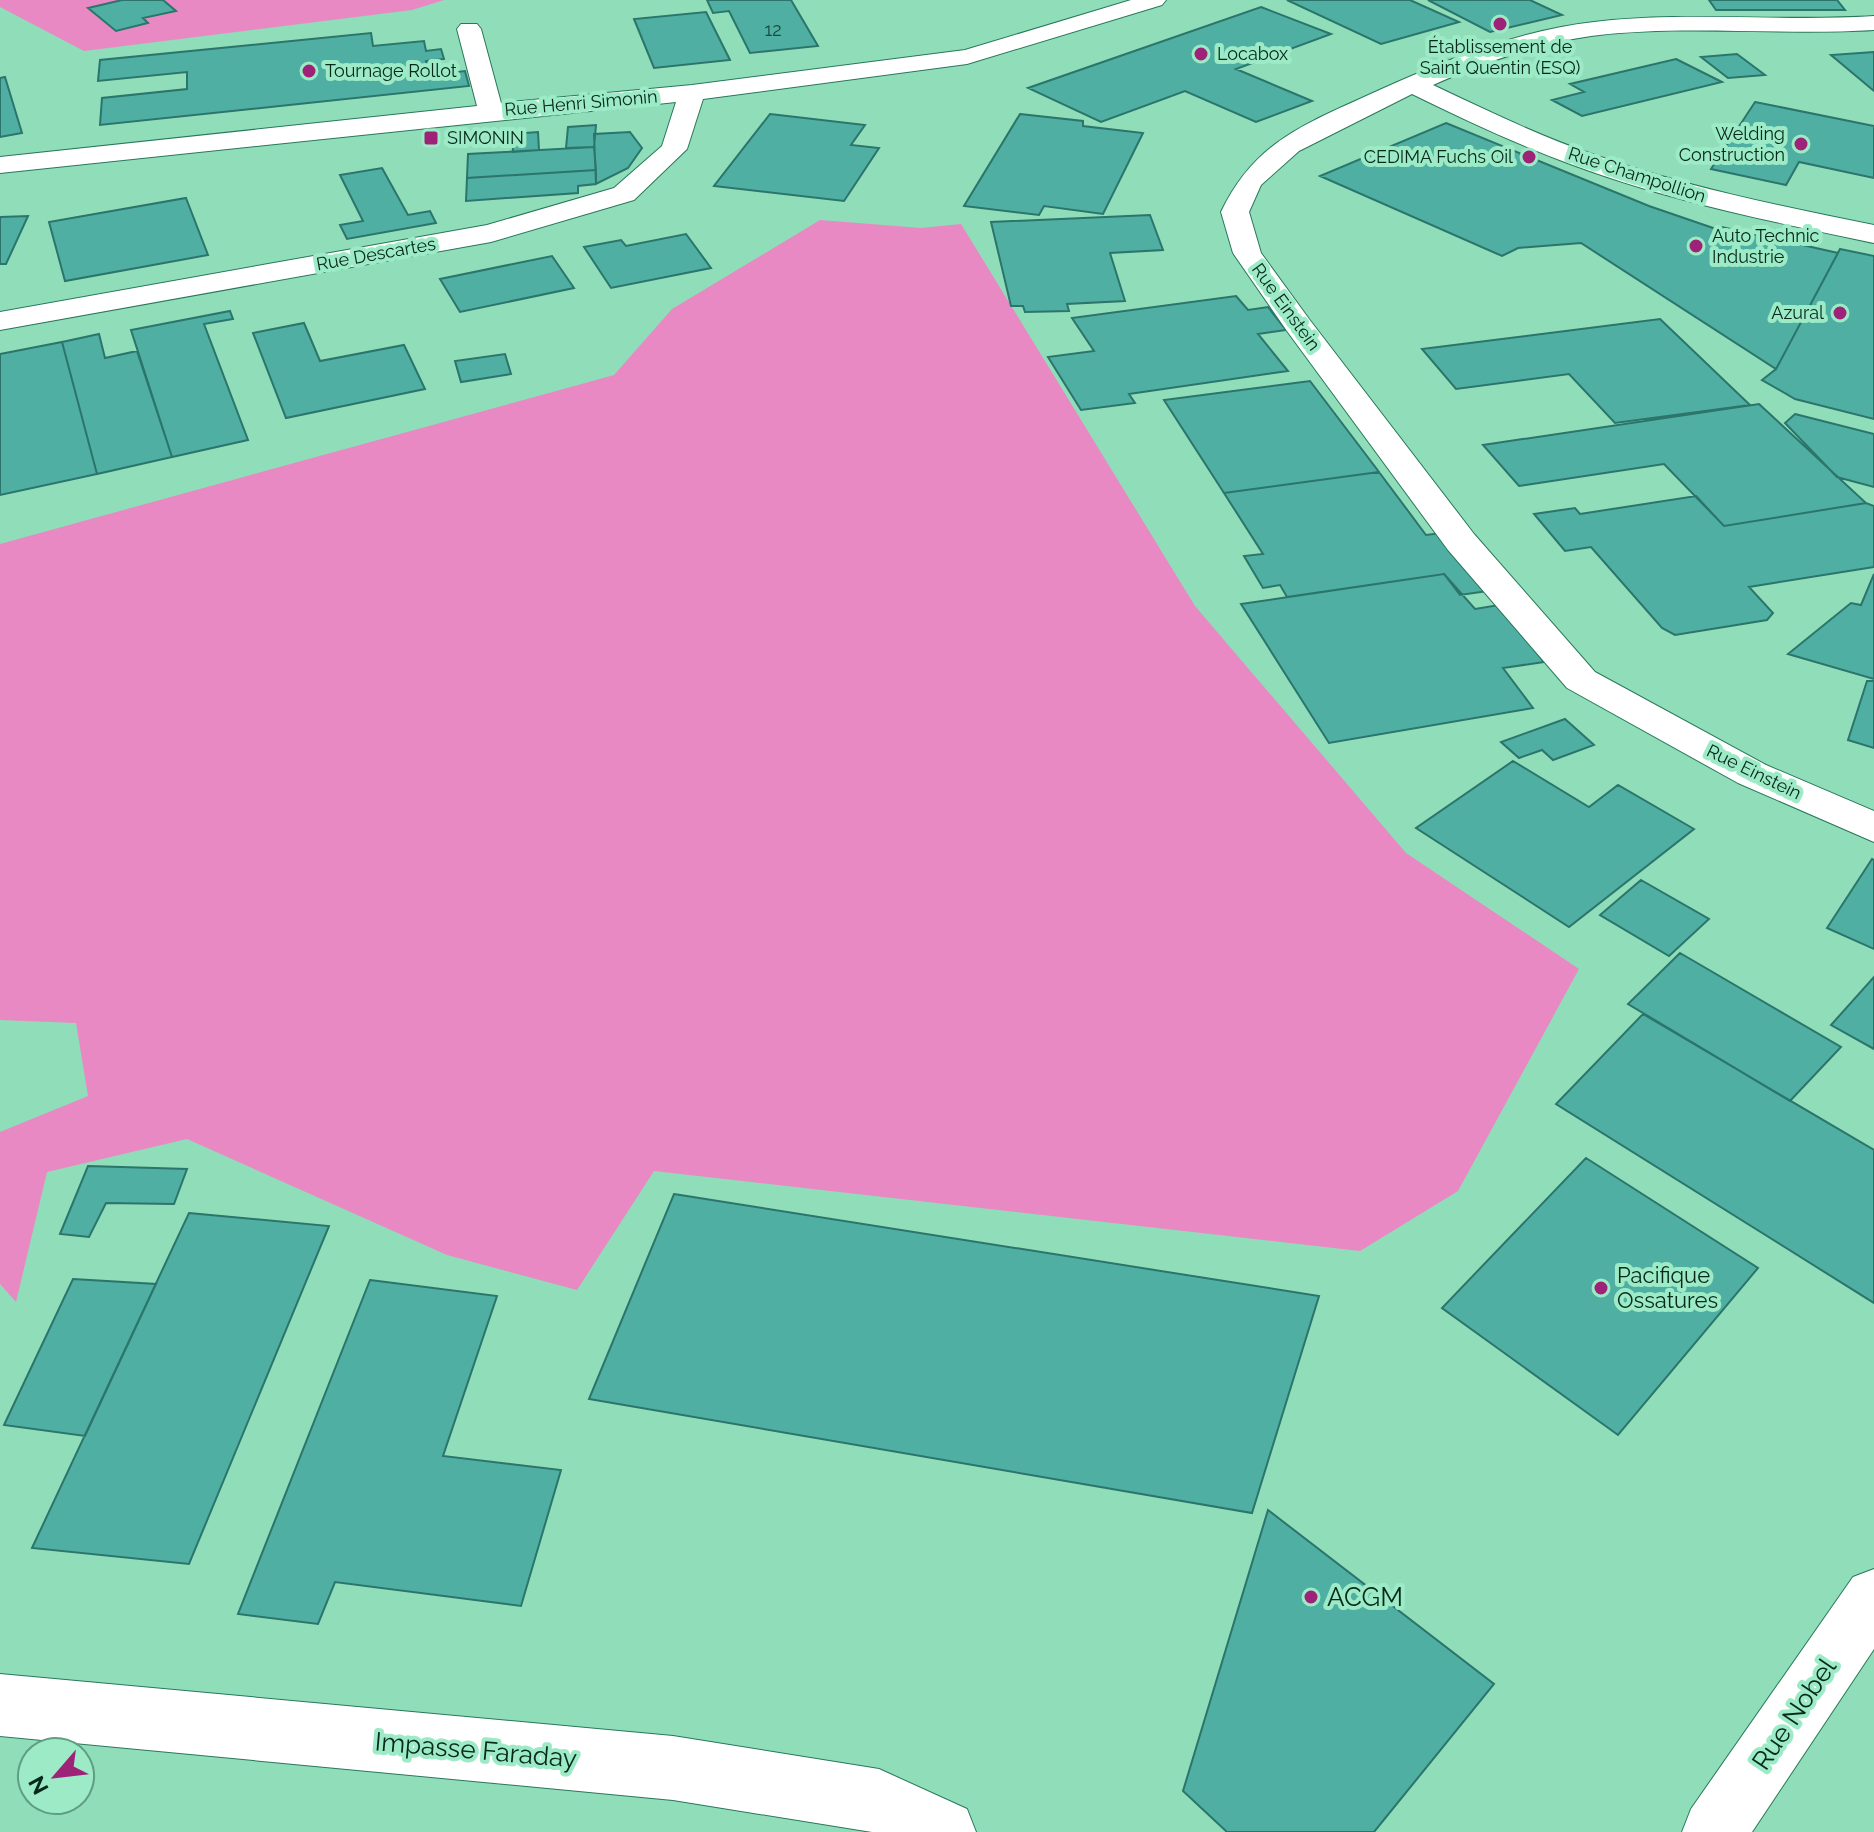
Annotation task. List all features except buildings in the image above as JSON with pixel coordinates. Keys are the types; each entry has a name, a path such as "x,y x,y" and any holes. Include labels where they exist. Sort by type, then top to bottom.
{"street":[{"name":"Rue Henri Simonin","path":"0,165 692,93 967,57 1154,0"},
{"name":"Rue Einstein","path":"1874,23 1623,26 1554,37 1492,52 1411,84 1315,129 1251,180 1235,212 1247,253 1461,542 1581,680 1752,774 1874,828"},
{"path":"469,29 491,112"},
{"name":"Rue Champollion","path":"1411,84 1544,145 1608,168 1721,202 1874,234"},
{"name":"Rue Descartes","path":"0,321 491,233 624,194 674,149 692,93"},
{"name":"Rue Nobel","path":"1714,1832 1874,1597"},
{"name":"Impasse Faraday","path":"0,1705 673,1768 879,1801 944,1832"}],"shaded area":[{"path":"0,0 444,0 412,10 84,51 0,7"},
{"path":"820,220 921,228 961,224 1195,606 1406,853 1579,969 1458,1191 1360,1251 654,1171 577,1290 447,1255 187,1139 47,1172 16,1302 0,1284 0,1132 88,1096 76,1023 0,1020 0,544 614,375 672,309"}],"place":[{"name":"Établissement de Saint Quentin (ESQ)","path":"1500,24"},
{"name":"Locabox","path":"1201,54"},
{"name":"Tournage Rollot","path":"309,71"},
{"name":"SIMONIN","path":"431,138"},
{"name":"Welding Construction","path":"1801,144"},
{"name":"CEDIMA Fuchs Oil","path":"1529,157"},
{"name":"Auto Technic Industrie","path":"1696,246"},
{"name":"Azural","path":"1840,313"},
{"name":"Pacifique Ossatures","path":"1601,1288"},
{"name":"ACGM","path":"1311,1597"}]}
